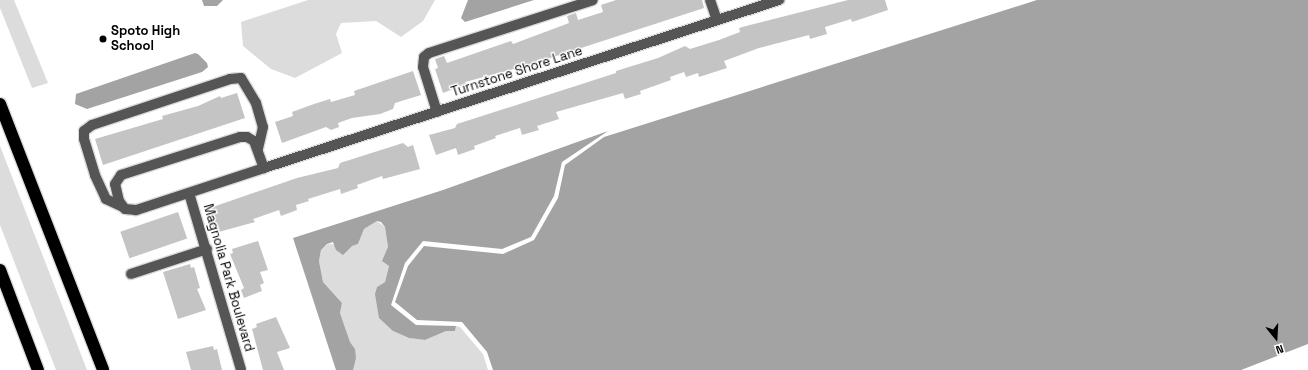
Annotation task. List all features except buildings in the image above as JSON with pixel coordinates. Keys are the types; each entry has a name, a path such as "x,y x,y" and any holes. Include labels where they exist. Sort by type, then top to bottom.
{"highway":[{"path":"0,104 103,370"},
{"path":"0,270 38,370"}],"street":[{"path":"437,112 423,67 424,57 429,52 593,0"},
{"path":"710,0 716,20"},
{"name":"Turnstone Shore Lane","path":"123,207 136,210 776,0"},
{"path":"123,207 106,199 95,176 84,139 84,131 92,125 230,79 241,78 256,103 264,127 258,148"},
{"path":"123,207 115,190 115,184 121,175 240,137 251,139 258,148 264,168"},
{"name":"Magnolia Park Boulevard","path":"189,193 207,250 241,370"},
{"path":"131,274 207,250"}],"shaded area":[{"path":"0,0 14,0 48,83 32,88 0,8"},
{"path":"202,0 223,0 217,6 204,6"},
{"path":"308,0 435,0 423,21 401,37 376,21 341,23 336,34 342,53 295,78 271,69 243,46 241,22"},
{"path":"468,0 534,0 465,22 461,18"},
{"path":"1037,0 1308,0 1308,344 1241,370 493,370 487,352 462,322 417,320 395,302 408,266 424,246 503,254 534,240 558,198 565,165 604,137"},
{"path":"195,53 207,63 208,67 202,72 87,109 75,104 76,94"},
{"path":"608,131 562,162 554,196 531,237 502,249 423,241 405,263 391,305 416,325 456,326 455,331 446,331 425,340 409,338 393,331 379,318 375,294 377,287 385,282 389,266 382,261 388,247 385,227 381,222 377,221 364,229 358,244 352,246 343,255 336,250 333,242 327,244 321,250 319,261 323,282 342,303 340,313 350,342 355,349 356,358 353,370 336,370 293,238 443,190"},
{"path":"0,146 87,370 56,370 0,225"},
{"path":"377,221 385,227 388,247 386,254 389,266 385,282 377,287 393,331 409,338 425,340 446,331 455,331 456,326 460,327 483,354 488,370 353,370 355,349 350,342 340,313 342,303 323,282 319,261 321,250 328,244 352,246 358,244 364,229"}],"place":[{"name":"Spoto High School","path":"103,39"}]}
